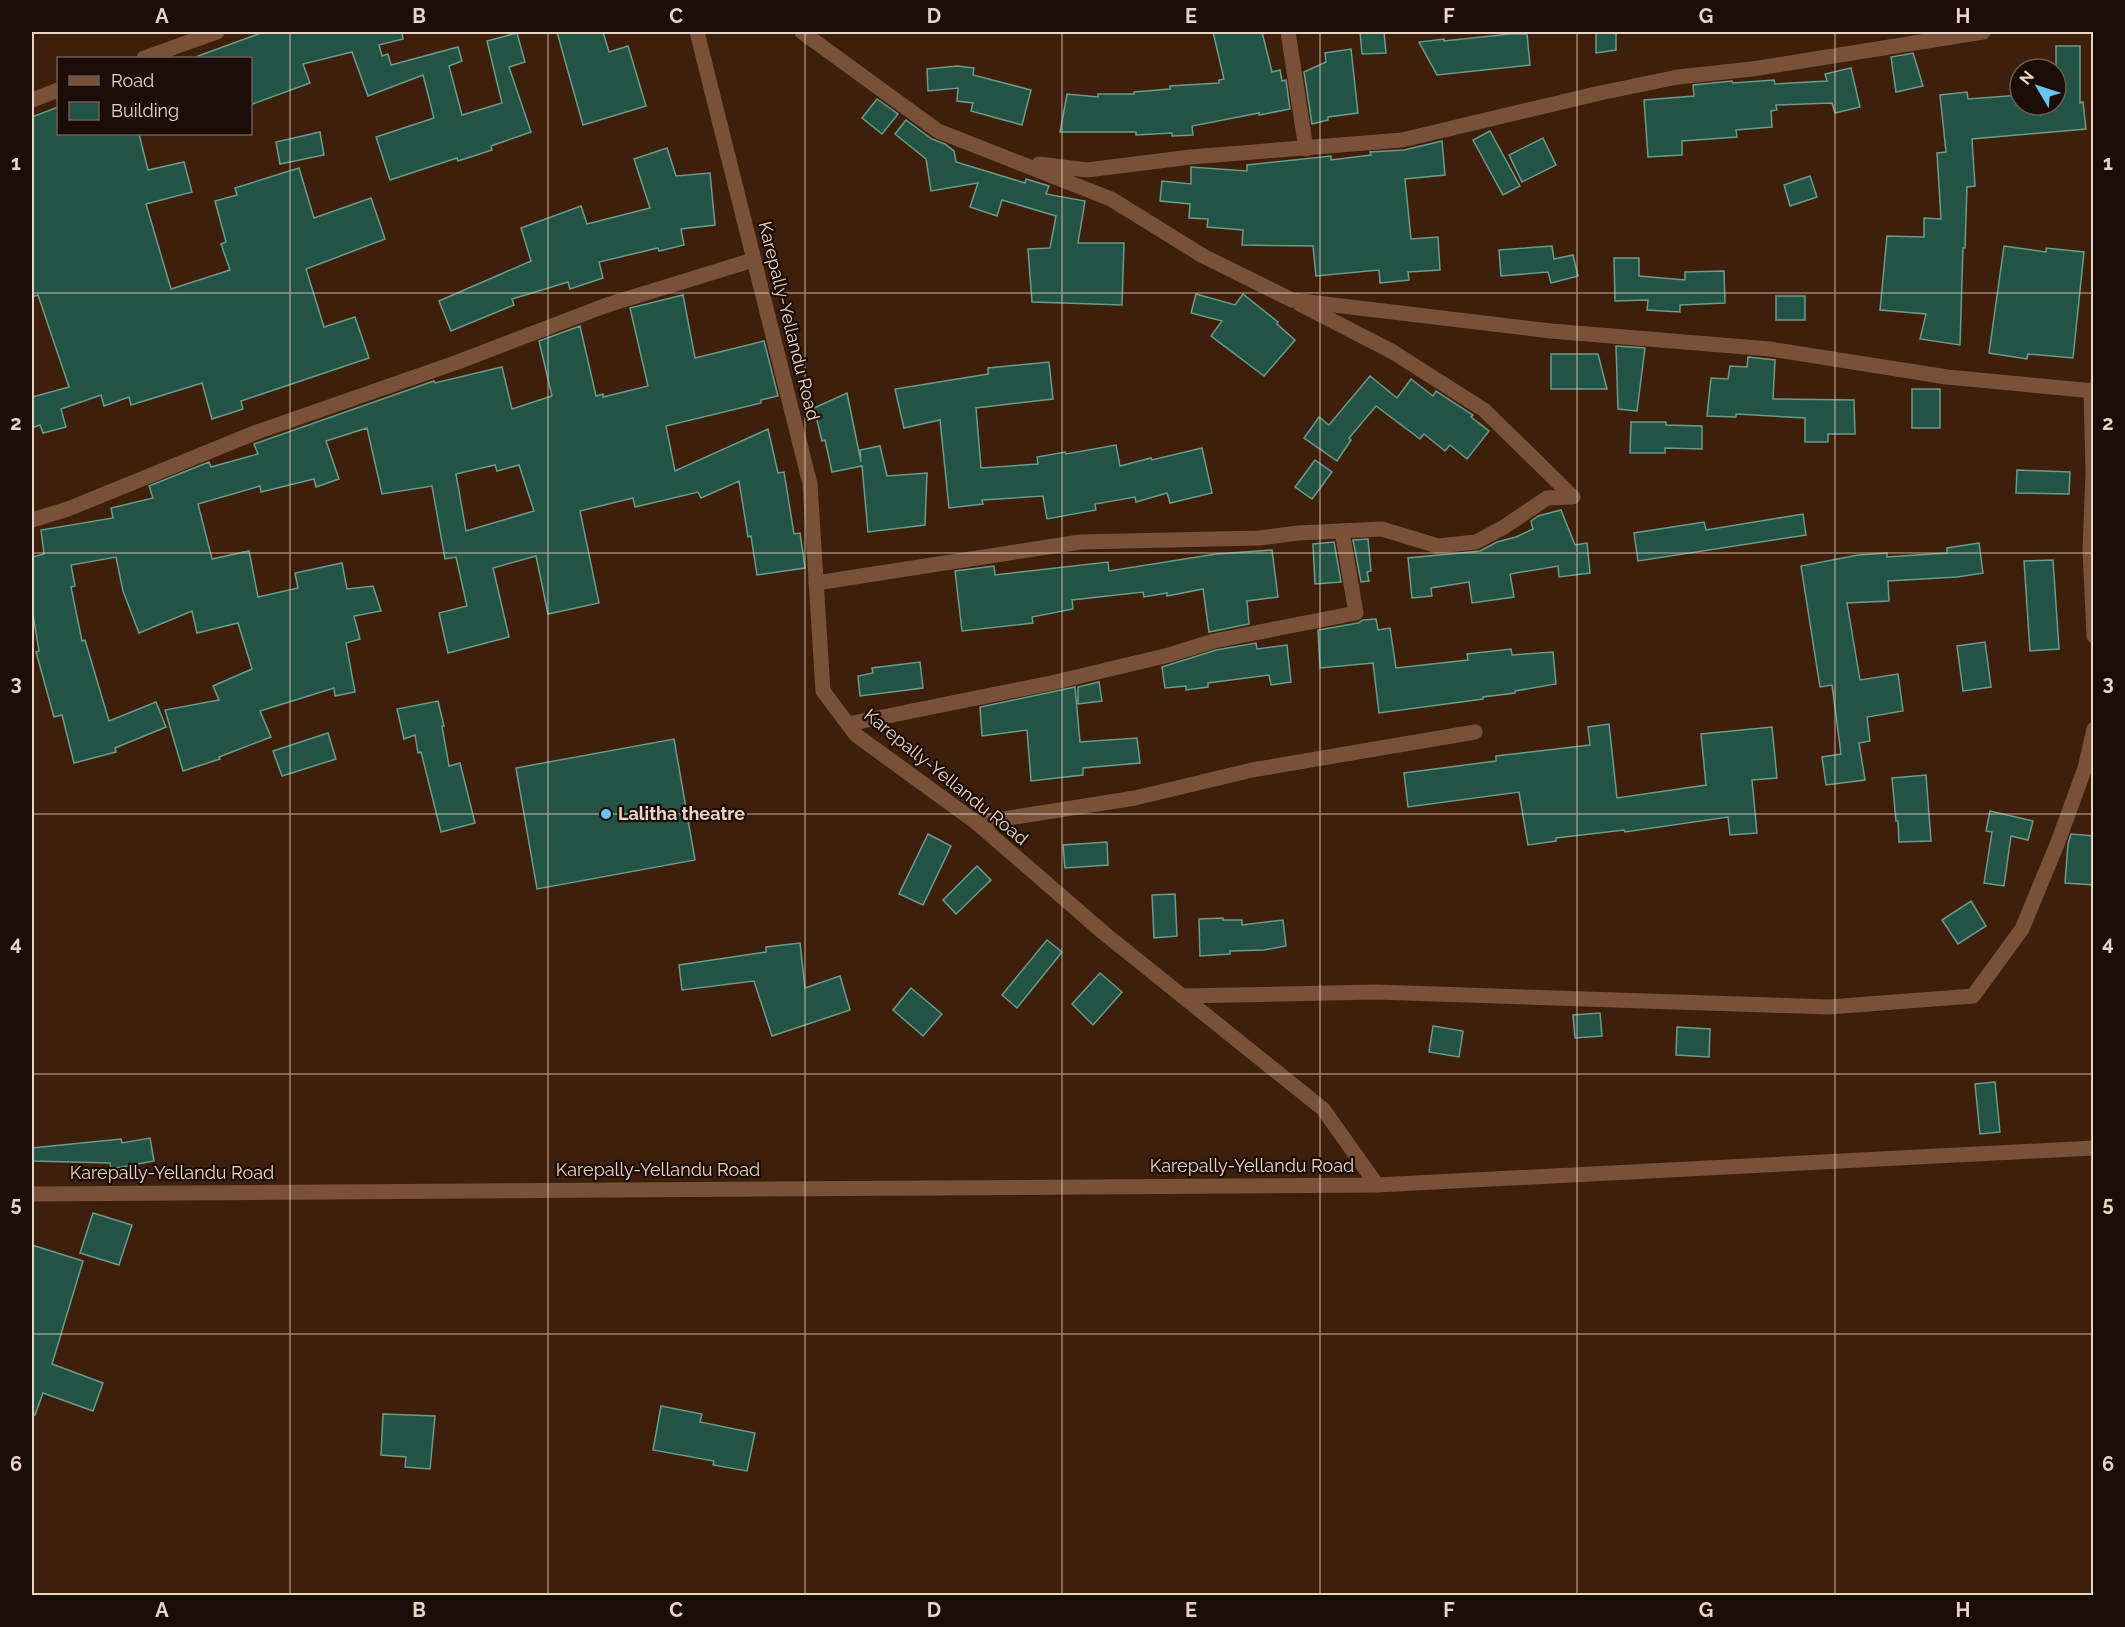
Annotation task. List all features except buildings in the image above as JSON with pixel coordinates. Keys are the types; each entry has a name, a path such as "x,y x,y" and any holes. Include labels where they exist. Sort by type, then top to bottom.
{"street":[{"path":"147,57 217,32"},
{"name":"Karepally-Yellandu Road","path":"697,32 810,484 823,691 856,735 977,823 1105,934 1323,1109 1377,1185"},
{"path":"802,32 938,131 1111,199 1203,256 1393,352 1484,410 1573,497 1547,498 1504,527 1476,542 1438,546 1382,528 1258,538 1080,542 816,583"},
{"path":"1288,32 1306,149"},
{"path":"1017,162 1087,170 1191,157 1402,140 1678,77 1752,69 1983,32"},
{"path":"32,100 57,90"},
{"path":"32,520 69,509 257,432 455,363 607,305 753,260"},
{"path":"1292,300 1551,331 1770,349 1947,377 2092,390 2090,550 2094,636"},
{"path":"848,724 1052,683 1169,655 1214,641 1356,614 1342,531"},
{"path":"1182,996 1376,992 1829,1007 1973,996 2022,929 2058,842 2085,768 2094,729"},
{"path":"977,823 1135,798 1252,770 1475,732"},
{"path":"1377,1185 2094,1148"},
{"name":"Karepally-Yellandu Road","path":"32,1194 1377,1185"}],"place":[{"name":"Lalitha theatre","path":"606,814"}]}
